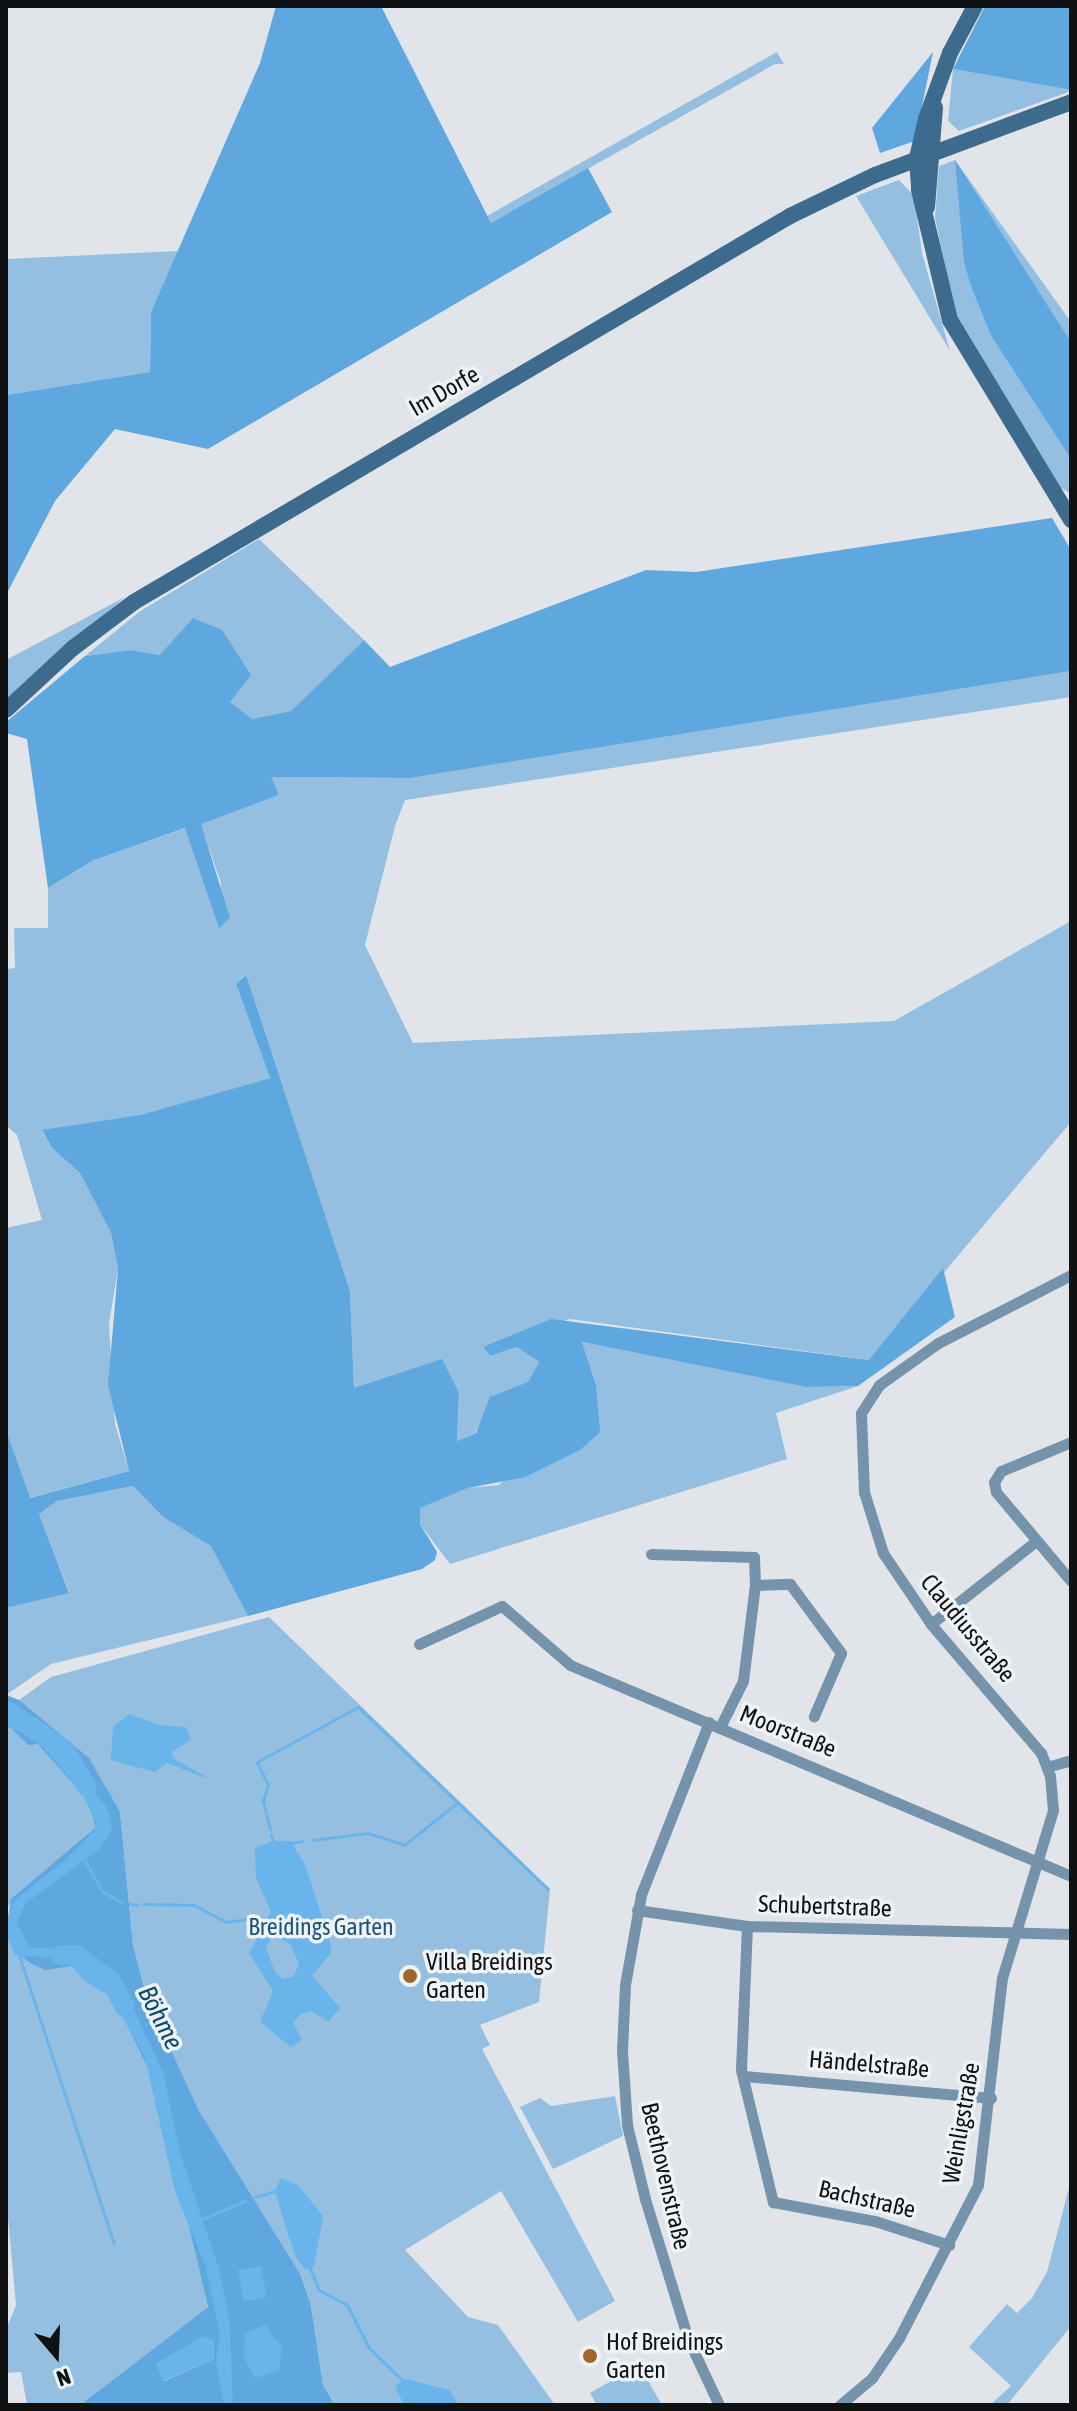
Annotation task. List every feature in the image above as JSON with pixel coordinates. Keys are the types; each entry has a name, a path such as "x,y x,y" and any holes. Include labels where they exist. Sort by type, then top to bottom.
{"street":[{"path":"926,210 919,190 935,101 950,53 975,6"},
{"path":"935,101 936,120 924,155 926,210 938,284 950,320 1070,515"},
{"name":"Im Dorfe","path":"6,710 96,629 168,581 790,216 924,155 1071,102"},
{"path":"936,120 960,142"},
{"path":"892,168 919,190"},
{"name":"Claudiusstraße","path":"1039,1863 1053,1810 1047,1767 1004,1704 931,1624 883,1553 864,1492 861,1413 872,1393 938,1343 1071,1275"},
{"path":"1071,1442 1001,1471 994,1482 996,1492 1071,1581"},
{"path":"931,1624 1036,1541"},
{"path":"651,1554 754,1557 755,1585 790,1584 841,1653 814,1716"},
{"name":"Beethovenstraße","path":"719,2405 688,2339 627,2125 622,2038 637,1910 678,1791 743,1681 755,1585"},
{"name":"Moorstraße","path":"419,1644 502,1606 570,1665 1071,1876"},
{"path":"1047,1767 1071,1760"},
{"name":"Weinligstraße","path":"840,2405 872,2378 949,2245 978,2185 991,2098 1002,1978 1012,1934 1039,1863"},
{"name":"Schubertstraße","path":"637,1910 747,1926 1071,1934"},
{"path":"744,2076 747,1926"},
{"name":"Händelstraße","path":"744,2076 991,2098"},
{"name":"Bachstraße","path":"744,2076 773,2202 875,2221 949,2245"}],"green space":[{"path":"777,52 784,64 775,64 491,223 487,216"},
{"path":"953,69 1071,91 959,131 948,121"},
{"path":"955,160 1071,322 1071,342 955,162 972,289 991,336 1071,459 1071,494 1060,487 956,318 935,218 939,166"},
{"path":"899,180 914,196 922,253 950,351 856,196"},
{"path":"178,251 151,312 150,372 6,395 6,259"},
{"path":"259,539 364,640 291,711 252,719 160,655 131,650 85,656 139,612"},
{"path":"125,597 6,701 6,660"},
{"path":"1071,671 1071,697 405,800 395,826 365,945 413,1043 894,1021 1071,921 1071,1122 870,1360 570,1319 483,1347 490,1356 517,1347 539,1362 528,1382 488,1408 475,1433 457,1441 459,1393 354,1388 350,1291 245,975 236,984 270,1078 140,1115 42,1131 52,1148 80,1173 111,1233 118,1269 109,1324 115,1424 129,1471 29,1498 6,1430 6,1228 42,1220 17,1135 6,1125 6,969 15,968 14,928 48,928 48,888 92,861 186,828 219,927 221,883 200,823 279,795 270,777 411,778"},
{"path":"582,1342 806,1387 858,1386 776,1413 787,1459 450,1564 420,1524 419,1508 468,1488 499,1485 596,1385"},
{"path":"133,1486 163,1517 212,1546 248,1616 51,1664 6,1695 6,1608 69,1592 39,1514 56,1501"},
{"name":"Breidings Garten","path":"269,1617 550,1889 539,2002 480,2025 490,2045 482,2049 615,2301 578,2322 501,2191 405,2250 468,2317 498,2325 555,2405 334,2403 323,2385 311,2306 199,2111 146,1995 133,1945 120,1812 19,1700 51,1677"},
{"path":"6,1723 38,1743 90,1803 95,1828 6,1908"},
{"path":"6,1931 80,1965 107,1984 154,2081 208,2307 80,2405 27,2405 21,2372 6,2373 6,2330 16,2305 6,2196"},
{"path":"615,2096 623,2136 553,2169 520,2107 540,2098 551,2106"},
{"path":"1071,2180 1071,2326 1007,2405 990,2405 1011,2386 969,2347 1007,2304 1017,2313 1032,2298 1047,2272"},
{"path":"639,2365 662,2405 597,2405 590,2393"}],"shaded area":[{"path":"276,6 381,6 491,223 588,168 612,212 208,449 115,429 55,501 6,595 6,395 150,372 151,312 260,63"},
{"path":"985,6 1071,6 1071,90 953,69"},
{"path":"933,52 915,141 880,153 872,128"},
{"path":"955,160 1071,342 1071,459 991,336 972,289 964,262"},
{"path":"1052,518 1071,550 1071,671 411,778 271,777 279,795 201,824 230,918 219,928 185,828 92,861 48,888 27,739 6,733 6,722 85,656 131,650 160,655 193,618 222,630 251,675 230,702 252,719 291,711 364,640 390,667 646,570 696,572"},
{"path":"246,975 350,1291 354,1388 442,1359 459,1393 457,1441 476,1433 490,1397 528,1382 539,1362 517,1347 490,1356 483,1347 551,1319 869,1360 943,1268 955,1317 858,1386 806,1387 582,1342 596,1385 600,1432 580,1450 525,1477 468,1488 420,1508 420,1524 437,1552 435,1560 422,1569 248,1616 211,1546 163,1517 133,1486 57,1501 39,1514 69,1593 6,1608 6,1430 30,1498 129,1471 108,1385 118,1269 111,1233 80,1173 52,1148 42,1130 140,1115 270,1078 236,984"},
{"path":"6,1695 19,1700 89,1758 120,1812 133,1945 146,1995 199,2111 300,2274 311,2306 323,2385 335,2405 80,2405 208,2307 154,2081 107,1984 80,1965 45,1970 30,1963 14,1950 6,1931 11,1899 95,1828 90,1803 38,1744 28,1745 6,1723","holes":["214,2359 164,2381 157,2363"]},
{"path":"6,1709 55,1744 106,1806 111,1820 112,1829 100,1849 26,1903 16,1923 30,1947 73,1951 116,1985 131,2004 163,2072 180,2153 219,2269 230,2324 233,2405 224,2405 216,2361 220,2336 206,2268 175,2191 145,2058 112,1997 85,1982 66,1959 15,1955 6,1935 10,1904 67,1858 94,1831 96,1823 81,1791 37,1740 6,1726"},
{"path":"129,1714 160,1725 186,1727 191,1740 172,1752 173,1758 211,1780 167,1763 155,1772 111,1760 113,1727"},
{"path":"273,1841 291,1841 306,1867 331,1945 331,1953 312,1976 340,2008 328,2022 312,2011 301,2014 293,2023 302,2040 291,2047 260,2022 273,1991 249,1953 271,1912 256,1878 255,1848","holes":["273,1935 291,1945 299,1964 294,1976 283,1979 275,1972 266,1948"]},
{"path":"281,2178 298,2185 323,2216 314,2267 305,2269 297,2259 288,2235 275,2191"},
{"path":"261,2266 267,2297 244,2302 238,2270"},
{"path":"265,2325 282,2347 279,2371 255,2378 244,2357 245,2334"},
{"path":"203,2336 214,2340 215,2359 163,2381 157,2363"},
{"path":"406,2379 449,2390 459,2405 404,2405 395,2386"}],"waterway":[{"path":"270,1829 263,1801 268,1785 257,1762 358,1707 548,1889"},
{"name":"Böhme","path":"6,1710 64,1749 87,1787"},
{"path":"312,1840 368,1833 404,1845 456,1804"},
{"path":"271,1835 273,1841"},
{"path":"292,1843 302,1841"},
{"path":"83,1857 102,1891 121,1902"},
{"path":"130,1904 138,1905"},
{"path":"143,1904 194,1905 226,1922 261,1917"},
{"path":"18,1952 114,2244"},
{"name":"Böhme","path":"61,1955 76,1955 112,1982 125,2007"},
{"path":"255,2197 275,2191"},
{"path":"198,2221 245,2201"},
{"path":"310,2268 319,2290 347,2305 369,2348 403,2381"}],"place":[{"name":"Villa Breidings Garten","path":"410,1976"},
{"name":"Hof Breidings Garten","path":"590,2356"}]}
